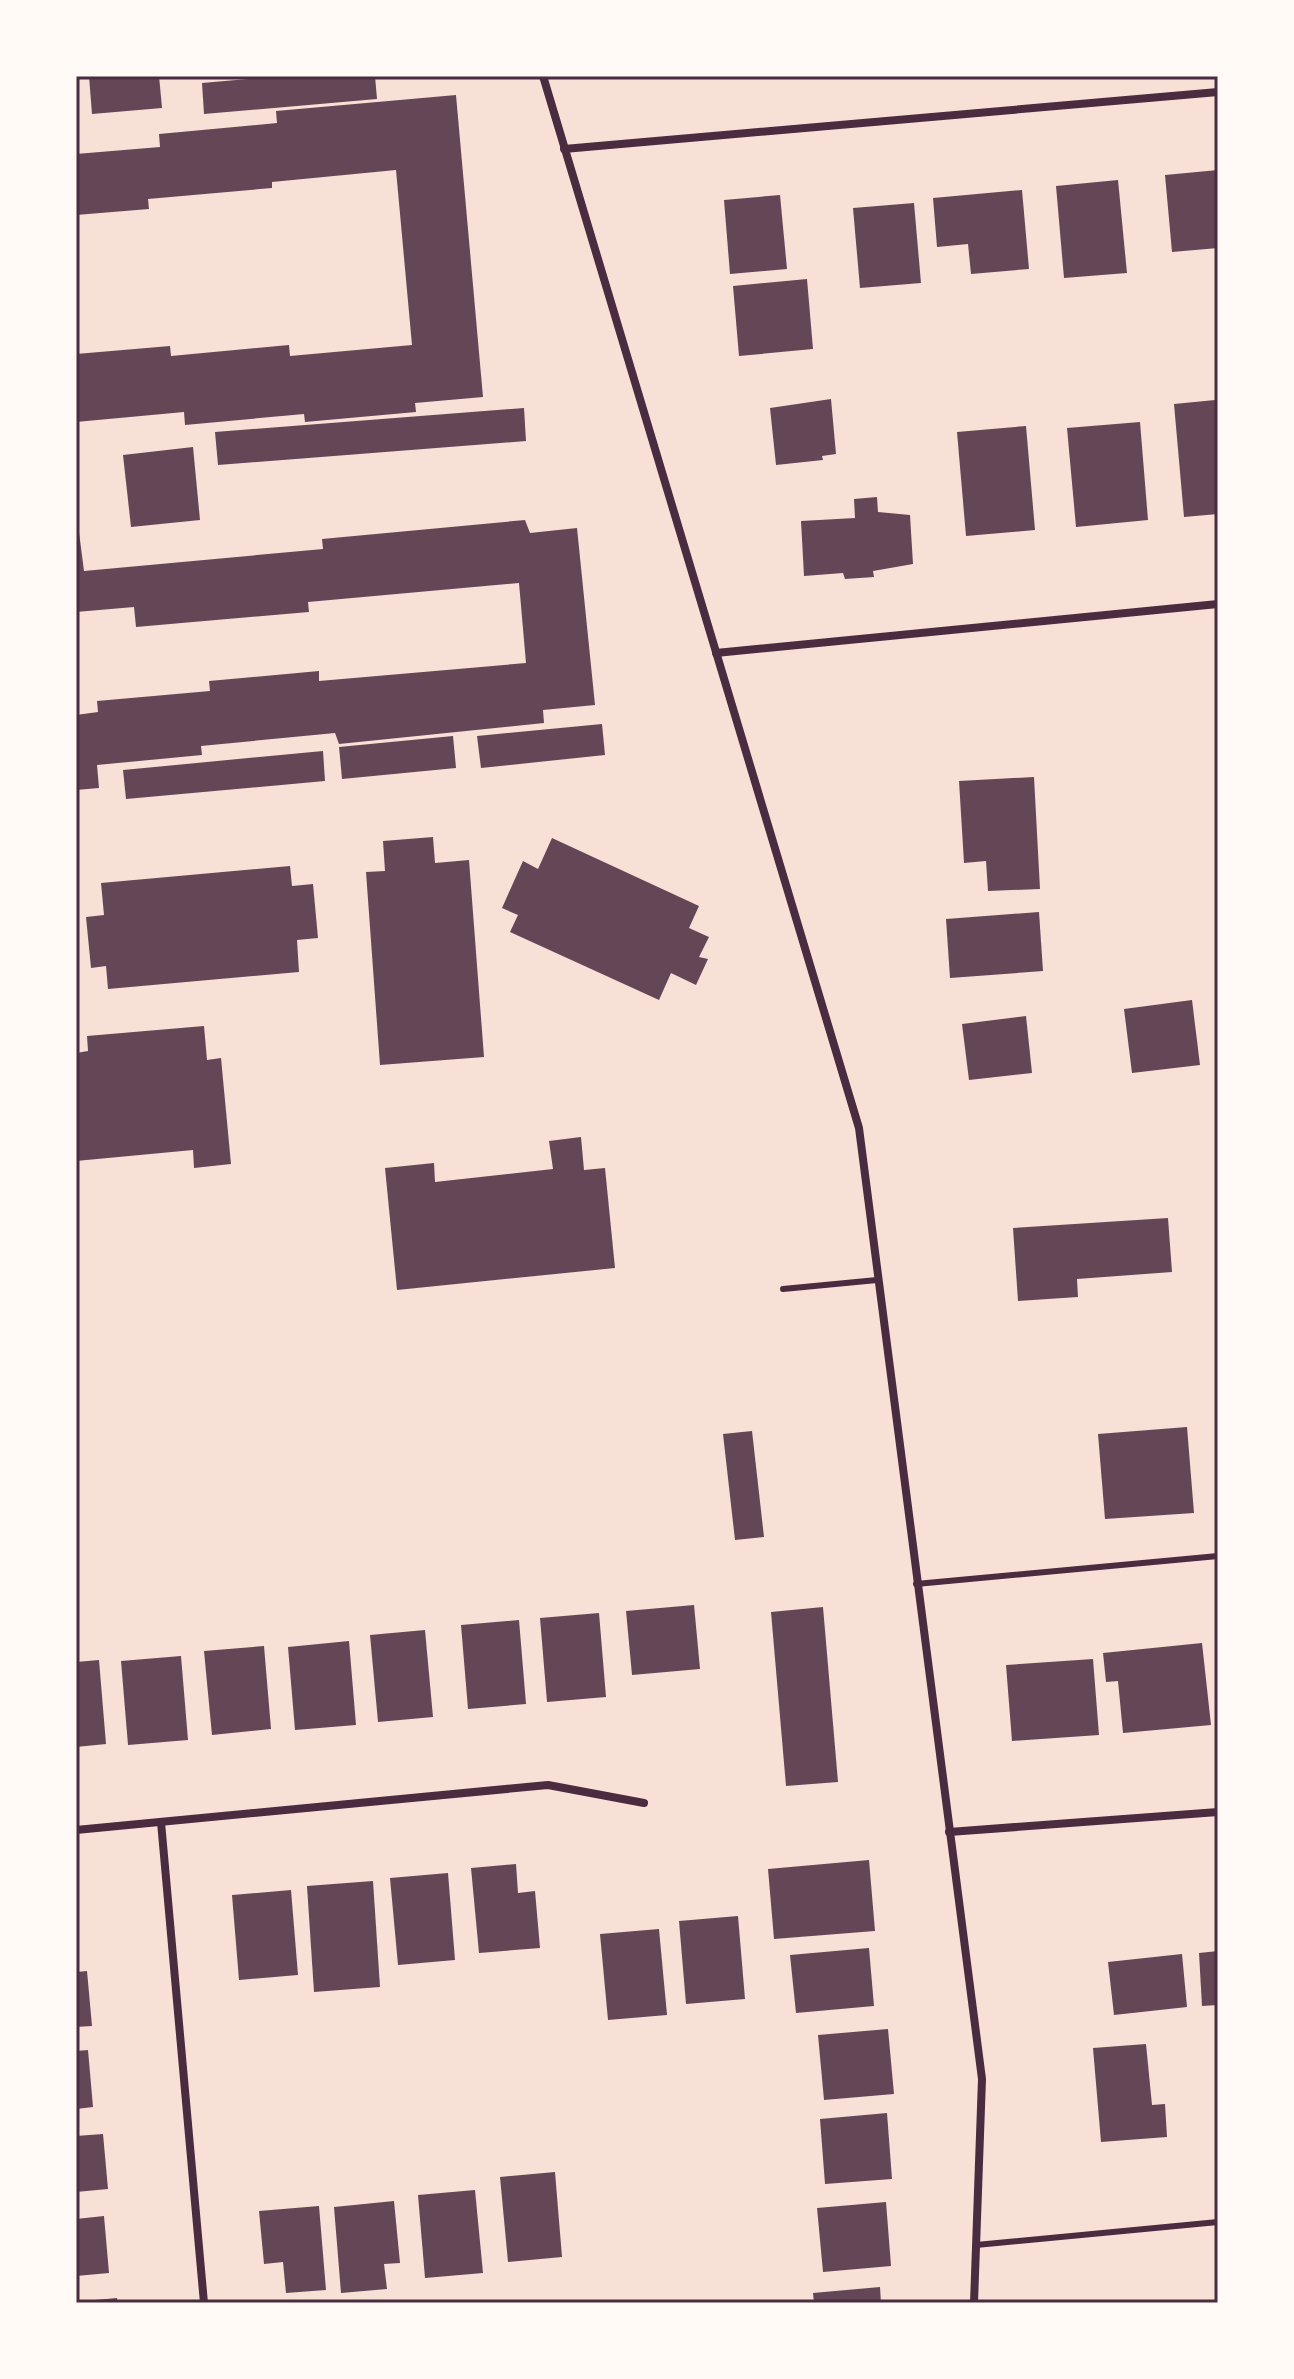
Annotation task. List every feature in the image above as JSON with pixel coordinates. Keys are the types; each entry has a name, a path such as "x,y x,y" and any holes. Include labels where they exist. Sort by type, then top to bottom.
{"street":[{"path":"543,76 859,1128 982,2079 974,2303"},
{"path":"564,149 1218,92"},
{"path":"716,653 1218,604"},
{"path":"76,1830 548,1785 644,1803"},
{"path":"949,1832 1218,1812"},
{"path":"161,1822 204,2303"}],"lane":[{"path":"783,1289 877,1280"},
{"path":"916,1584 1218,1556"},
{"path":"976,2245 1218,2222"}],"building":[{"path":"89,76 159,76 162,108 92,114"},
{"path":"280,76 375,76 377,99 204,114 202,83"},
{"path":"456,95 483,397 415,403 416,412 305,422 304,414 185,425 184,412 76,422 76,354 170,346 171,356 289,345 290,356 412,345 396,170 272,182 272,188 148,199 149,209 76,215 76,154 160,147 159,134 277,123 276,111"},
{"path":"1218,170 1218,248 1172,252 1165,175"},
{"path":"1118,180 1127,273 1064,278 1056,186"},
{"path":"1022,190 1029,269 971,274 968,244 937,247 933,198"},
{"path":"780,195 787,269 730,274 724,200"},
{"path":"914,203 921,283 860,288 853,208"},
{"path":"807,279 813,349 739,356 733,286"},
{"path":"831,399 836,454 822,456 823,460 776,465 770,408"},
{"path":"1215,400 1218,417 1218,514 1184,517 1174,404"},
{"path":"524,408 526,441 218,465 215,432"},
{"path":"1140,422 1148,520 1076,527 1067,428"},
{"path":"1026,426 1035,530 966,536 957,432"},
{"path":"193,447 200,520 131,527 123,455"},
{"path":"877,497 878,512 910,515 913,564 873,571 874,577 845,579 843,573 804,576 801,521 855,518 854,499"},
{"path":"76,509 84,571 323,549 322,539 525,520 530,533 577,528 595,705 543,710 544,723 339,744 335,733 201,746 202,755 97,765 99,788 76,790 76,715 98,712 97,701 210,691 209,681 319,671 319,681 526,663 519,583 308,602 309,612 136,627 134,607 76,612"},
{"path":"602,724 605,755 481,768 477,736"},
{"path":"453,736 456,768 342,779 339,747"},
{"path":"323,751 325,781 126,799 123,770"},
{"path":"1034,777 1040,889 988,891 986,861 964,863 959,781"},
{"path":"433,837 435,863 469,860 484,1057 380,1065 366,872 385,871 383,841"},
{"path":"552,838 699,906 689,928 709,937 699,957 708,959 696,985 671,973 659,1000 510,932 518,915 502,908 523,861 538,869"},
{"path":"290,866 292,886 313,884 318,938 297,940 299,972 108,989 106,966 91,968 86,917 104,915 101,883"},
{"path":"1039,912 1043,971 950,978 946,919"},
{"path":"1192,1000 1200,1065 1132,1073 1124,1009"},
{"path":"1026,1016 1032,1073 969,1080 962,1024"},
{"path":"204,1026 207,1060 221,1058 231,1164 194,1168 193,1150 76,1161 76,1053 88,1051 87,1036"},
{"path":"581,1137 584,1170 605,1168 615,1268 397,1290 385,1168 434,1163 435,1182 553,1169 549,1141"},
{"path":"1168,1218 1172,1272 1077,1279 1078,1297 1018,1301 1013,1228"},
{"path":"1187,1427 1194,1513 1105,1519 1098,1434"},
{"path":"752,1431 764,1537 735,1540 723,1434"},
{"path":"694,1605 700,1669 632,1675 626,1611"},
{"path":"823,1607 838,1782 786,1786 771,1612"},
{"path":"599,1613 606,1697 547,1702 540,1618"},
{"path":"519,1620 526,1704 468,1709 461,1625"},
{"path":"425,1630 433,1717 378,1722 370,1635"},
{"path":"349,1641 356,1725 295,1730 288,1647"},
{"path":"1202,1643 1211,1725 1123,1733 1118,1681 1106,1682 1103,1653"},
{"path":"264,1646 271,1729 212,1735 204,1651"},
{"path":"181,1656 188,1740 128,1745 121,1661"},
{"path":"1093,1659 1099,1735 1012,1741 1006,1665"},
{"path":"99,1660 106,1744 76,1747 76,1662"},
{"path":"869,1860 875,1931 774,1939 768,1869"},
{"path":"516,1864 518,1893 535,1891 540,1948 479,1953 471,1868"},
{"path":"448,1873 455,1960 398,1965 390,1878"},
{"path":"373,1881 380,1987 314,1992 307,1886"},
{"path":"291,1890 298,1975 239,1980 232,1895"},
{"path":"738,1916 745,1999 686,2004 679,1921"},
{"path":"659,1929 667,2015 608,2020 600,1934"},
{"path":"869,1948 874,2006 796,2013 790,1955"},
{"path":"1218,1951 1218,2005 1202,2006 1199,1953"},
{"path":"1182,1954 1187,2007 1114,2015 1108,1962"},
{"path":"87,1971 92,2026 76,2027 76,1972"},
{"path":"888,2029 894,2094 824,2100 818,2035"},
{"path":"1146,2044 1152,2105 1165,2104 1167,2137 1101,2142 1093,2048"},
{"path":"88,2050 93,2107 76,2109 76,2051"},
{"path":"887,2113 892,2179 825,2184 820,2119"},
{"path":"103,2134 108,2189 76,2192 76,2136"},
{"path":"555,2172 562,2257 508,2262 500,2177"},
{"path":"475,2190 483,2273 425,2278 418,2195"},
{"path":"394,2201 400,2263 384,2264 387,2289 341,2293 334,2207"},
{"path":"886,2202 891,2266 823,2272 817,2208"},
{"path":"319,2206 326,2290 286,2293 283,2262 264,2264 259,2211"},
{"path":"104,2216 109,2273 76,2276 76,2219"},
{"path":"880,2287 881,2303 814,2303 813,2293"},
{"path":"117,2298 118,2303 84,2303 84,2301"}]}
